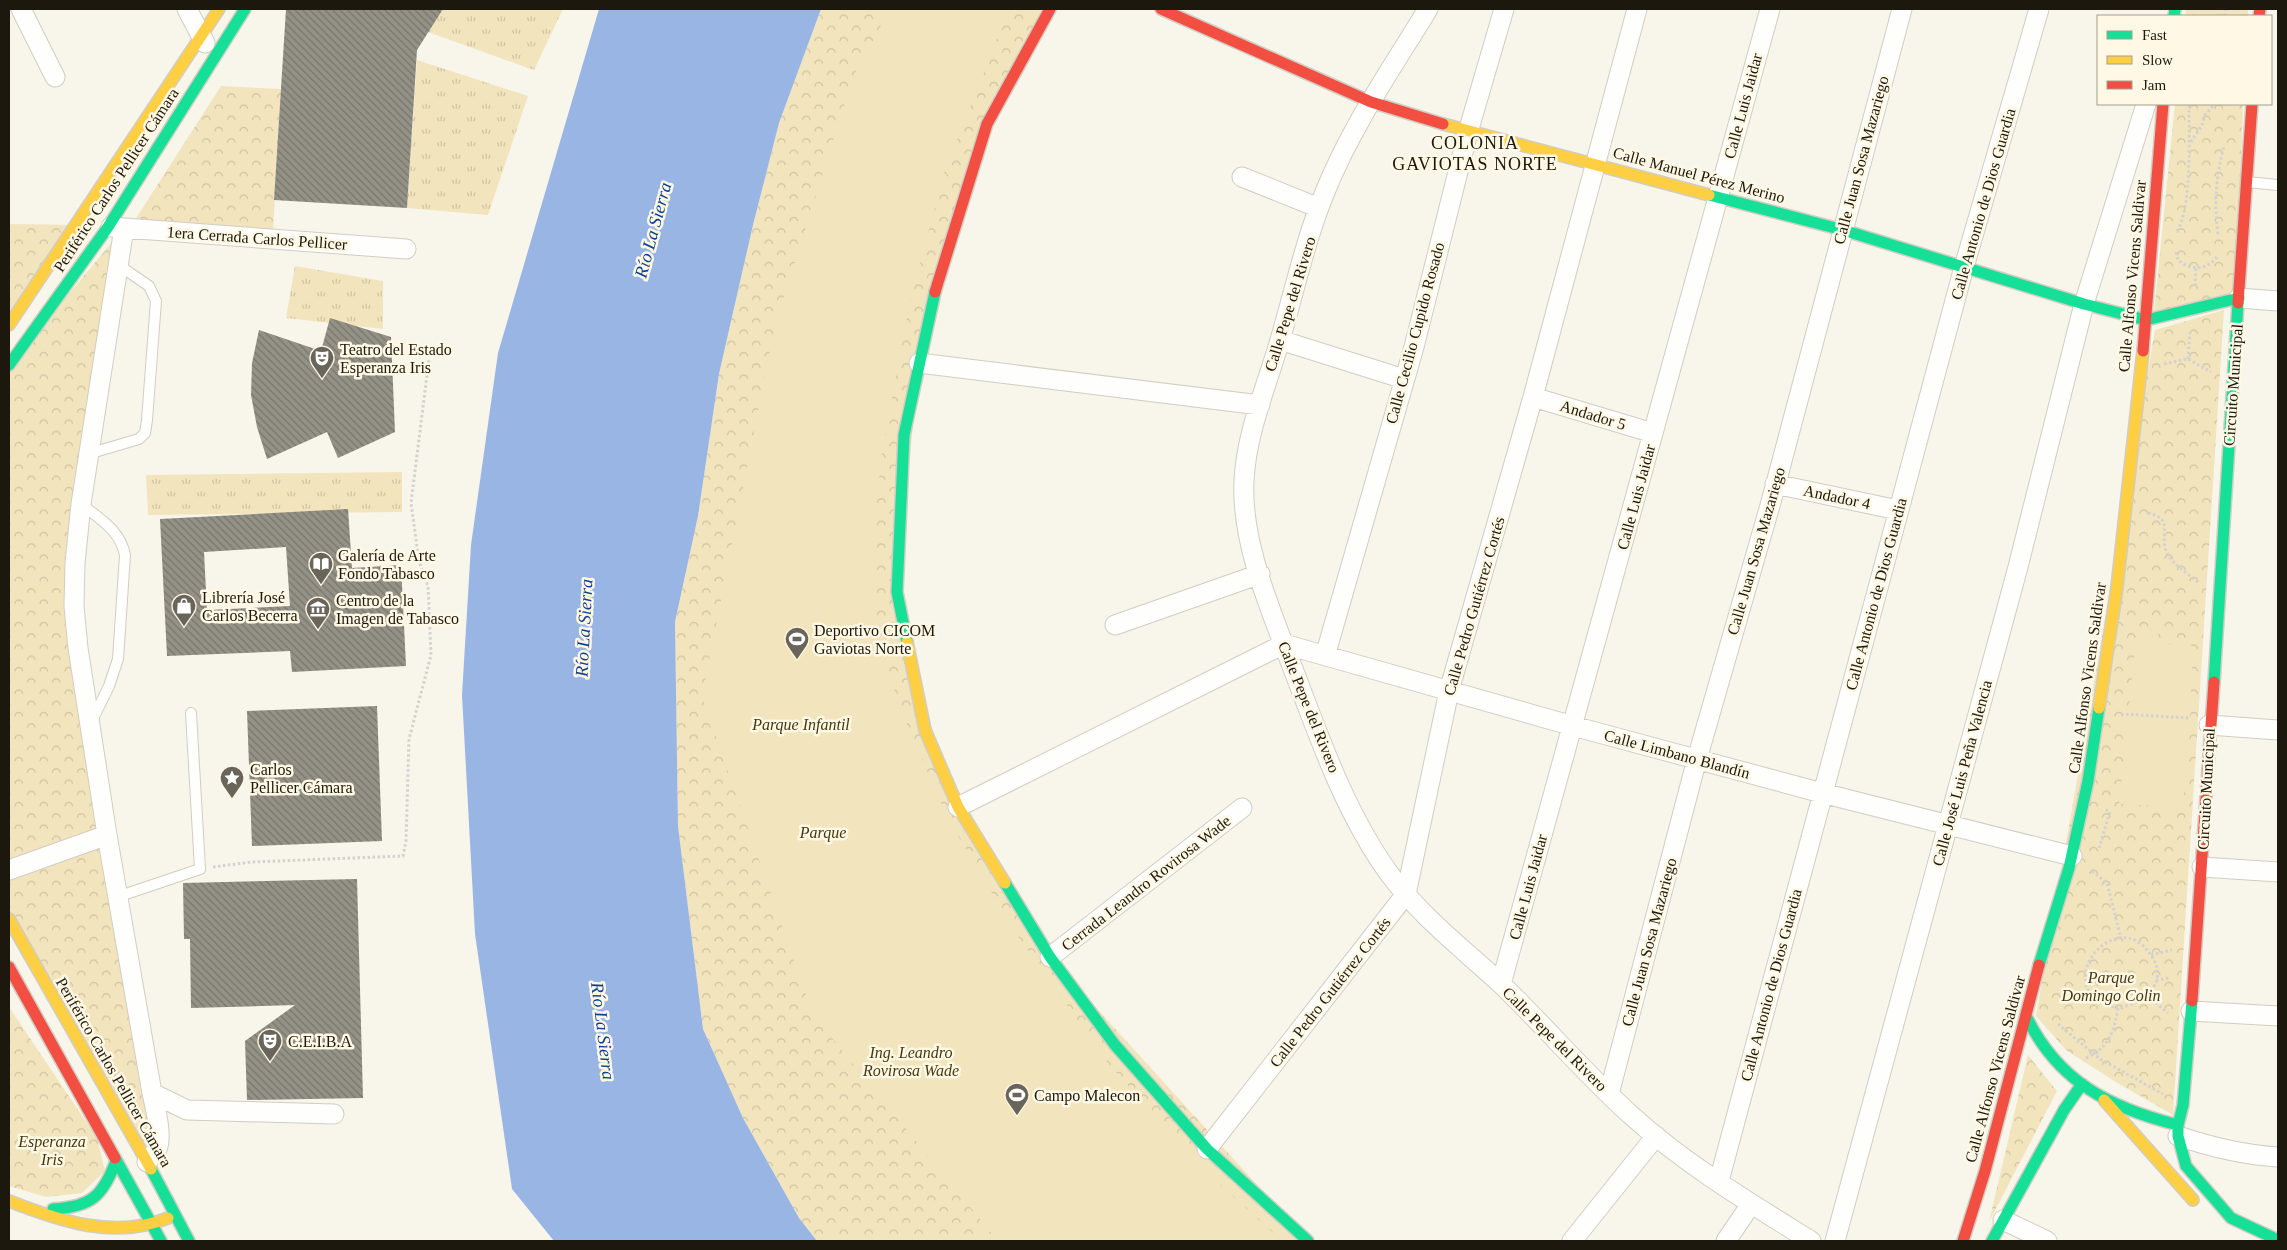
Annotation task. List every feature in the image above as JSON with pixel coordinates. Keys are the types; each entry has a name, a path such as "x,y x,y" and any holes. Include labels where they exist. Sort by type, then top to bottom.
{"main road":[{"name":"Periférico Carlos Pellicer Cámara","path":"9,324 220,9"},
{"name":"Periférico Carlos Pellicer Cámara","path":"9,366 116,227 245,9"},
{"path":"1050,9 987,124 929,311 904,435 897,592 925,730 958,807 1050,957 1115,1045 1207,1148 1308,1241"},
{"name":"Calle Manuel Pérez Merino","path":"1161,9 1371,102 1468,132 1594,163 1843,230 2084,304 2146,320 2239,298"},
{"name":"Calle Alfonso Vicens Saldivar","path":"1963,1241 1988,1162 2042,953 2072,856 2085,800 2108,656 2146,320 2164,105"},
{"path":"2239,298 2252,105"},
{"name":"Circuito Municipal","path":"2178,1130 2183,1105 2202,867 2209,726 2239,298"},
{"name":"Periférico Carlos Pellicer Cámara","path":"9,919 147,1162 189,1241"},
{"path":"9,967 161,1241"},
{"path":"2026,1016 2030,1026 2046,1048 2082,1084 2104,1100 2199,1208"},
{"path":"1992,1241 2064,1110 2082,1084"},
{"path":"2104,1100 2178,1130 2186,1166 2231,1218 2278,1240"},
{"path":"27,1209 67,1209 85,1206 96,1198 109,1182 116,1161"},
{"path":"9,1201 27,1209 95,1225 126,1229 152,1224 176,1215"}],"street":[{"path":"21,9 55,77"},
{"path":"187,9 214,60"},
{"name":"Calle Pepe del Rivero","path":"1428,9 1371,102 1326,188 1260,405 1247,455 1244,481 1245,520 1260,574 1284,644 1352,812 1388,872 1406,894 1450,938 1501,984 1609,1094 1656,1136 1751,1204 1810,1241"},
{"name":"Calle Cecilio Cupido Rosado","path":"1325,656 1404,379 1468,132 1504,9"},
{"name":"Calle Pedro Gutiérrez Cortés","path":"1207,1148 1406,894 1449,691 1533,397 1594,163 1638,9"},
{"name":"Calle Luis Jaidar","path":"1501,984 1770,9"},
{"name":"Calle Juan Sosa Mazariego","path":"1609,1094 1697,759 1775,484 1902,9"},
{"name":"Calle Antonio de Dios Guardia","path":"1719,1181 1964,267 2039,9"},
{"name":"Calle José Luis Peña Valencia","path":"1835,1241 2018,567 2084,304 2146,105"},
{"path":"1242,177 1319,208"},
{"name":"1era Cerrada Carlos Pellicer","path":"77,225 406,249"},
{"path":"116,227 118,264 81,504 75,563 74,606 78,648 107,835 157,1119 157,1149 147,1162"},
{"path":"2239,298 2278,301"},
{"path":"1280,340 1404,379"},
{"path":"919,363 1260,405"},
{"name":"Andador 5","path":"1533,397 1653,433"},
{"name":"Andador 4","path":"1775,484 1898,510"},
{"path":"1115,625 1260,574"},
{"path":"958,807 1284,644"},
{"name":"Calle Limbano Blandín","path":"1284,644 1573,726 1822,793 1948,823 2072,856"},
{"path":"2209,726 2278,730"},
{"name":"Cerrada Leandro Rovirosa Wade","path":"1050,957 1242,808"},
{"path":"9,870 107,835"},
{"path":"2202,867 2278,872"},
{"path":"2191,1011 2278,1016"},
{"path":"152,1093 187,1110 334,1114"},
{"path":"2178,1130 2208,1146 2254,1156 2278,1157"},
{"path":"1572,1241 1656,1136"},
{"path":"1726,1241 1751,1204"},
{"path":"2003,1220 2047,1241"}],"lane":[{"path":"2246,182 2278,186"},
{"path":"88,454 139,439 145,433 148,420 154,294 149,286 118,264"},
{"path":"81,504 110,527 122,543 125,555 118,659 109,686 90,725"},
{"path":"118,897 200,869 190,713"}],"path":[{"path":"2175,234 2183,218 2191,142 2189,105"},
{"path":"2191,142 2208,111 2214,105"},
{"path":"2218,238 2215,210 2216,178 2225,144"},
{"path":"2175,249 2178,260 2186,266 2196,268 2202,268 2212,263 2218,252"},
{"path":"2182,333 2198,329"},
{"path":"2188,359 2190,331"},
{"path":"2162,374 2164,355"},
{"path":"200,869 252,862 403,856 406,841 409,739 431,656 428,586 419,561 410,503 429,359"},
{"path":"2164,364 2188,359 2210,372"},
{"path":"2210,381 2212,362"},
{"path":"2148,503 2148,513 2160,517 2163,521 2166,551 2199,582"},
{"path":"2198,590 2199,573"},
{"path":"2190,724 2191,709"},
{"path":"2120,714 2190,718"},
{"path":"2090,878 2091,873"},
{"path":"2121,939 2138,942 2151,955 2156,980 2148,996 2142,1001 2118,1008 2101,1003 2095,999 2086,984 2086,975 2091,955 2100,945 2121,939"},
{"path":"2172,957 2173,941"},
{"path":"2151,955 2173,950"},
{"path":"2170,987 2171,970"},
{"path":"2156,980 2170,978"},
{"path":"2148,996 2168,1013"},
{"path":"2168,1022 2169,1004"},
{"path":"2065,1066 2095,1054 2110,1039 2118,1008"},
{"path":"2052,1018 2095,1054 2163,1094 2164,1089"}],"green space":[{"path":"443,9 563,9 534,70 428,32"},
{"name":"Deportivo CICOM Gaviotas Norte","path":"821,9 1050,9 987,124 919,363 897,592 925,730 1050,957 1308,1241 817,1241 799,1218 743,1118 703,1029 678,826 675,622 698,516 719,374 753,225 779,123"},
{"name":"Deportivo CICOM Gaviotas Norte","path":"890,9 1012,9 1004,21 944,173 910,301 884,441 873,524 875,622 898,703 946,815 1012,928 1111,1067 1213,1178 1282,1241 998,1241 813,1015 702,697 775,325 854,75"},
{"path":"2186,9 2248,9 2248,15 2185,15"},
{"path":"417,60 528,96 488,215 407,208"},
{"path":"221,86 281,89 273,232 133,223"},
{"path":"2175,105 2243,105 2236,295 2154,312"},
{"path":"9,224 77,225 9,325"},
{"path":"124,228 75,563 157,1119 147,1162 9,919 9,365"},
{"path":"295,266 383,281 383,329 286,318"},
{"name":"Parque Domingo Colin","path":"2224,310 2173,1115 2114,1081 2066,1050 2036,1016 2155,330"},
{"path":"402,472 402,512 148,515 146,475"},
{"path":"2137,629 2158,630 2159,644 2193,646 2190,719 2183,807 2119,804"},
{"name":"Esperanza Iris","path":"9,1007 97,1138 105,1171 82,1193 46,1197 9,1186"},
{"path":"2028,1055 2057,1091 1989,1222"}],"water":[{"name":"Río La Sierra","path":"599,9 821,9 779,123 753,225 719,374 698,516 675,622 678,826 703,1029 743,1118 799,1218 817,1241 554,1241 512,1189 475,934 462,695 471,545 498,353"}],"building":[{"path":"286,9 443,9 417,50 407,208 274,200"},
{"name":"Teatro del Estado Esperanza Iris","path":"330,318 391,337 395,432 338,458 327,432 267,459 257,427 251,395 252,363 259,330 321,351"},
{"path":"348,509 352,568 401,565 406,666 292,672 290,651 167,656 160,519","holes":["286,547 290,606 207,610 204,552"]},
{"path":"377,706 382,841 252,846 247,711"},
{"path":"357,879 363,1098 247,1100 245,1041 295,1005 191,1008 190,939 184,939 183,883"}],"traffic: fast":[{"path":"9,365 108,227 245,9"},
{"path":"2174,15 2175,9"},
{"path":"1709,195 1843,230 2084,304 2146,320 2239,298"},
{"path":"907,642 897,592 904,435 935,292"},
{"path":"2214,682 2238,303"},
{"path":"2039,965 2069,868 2088,781 2099,708"},
{"path":"1005,883 1050,957 1115,1045 1207,1149 1308,1241"},
{"path":"2192,1001 2183,1105 2178,1125 2178,1136 2186,1166 2231,1218 2278,1240"},
{"path":"2026,1016 2039,1039 2054,1058 2070,1075 2088,1089 2130,1110 2178,1125"},
{"path":"1992,1241 2064,1110 2082,1084"},
{"path":"115,1158 161,1241"},
{"path":"53,1209 77,1206 94,1197 106,1183 116,1161"},
{"path":"151,1169 189,1241"}],"traffic: slow":[{"path":"9,325 219,9"},
{"path":"1443,124 1709,195"},
{"path":"2099,708 2117,587 2143,351"},
{"path":"907,642 925,730 958,807 1005,883"},
{"path":"9,919 151,1169"},
{"path":"2104,1100 2193,1200"},
{"path":"9,1201 68,1221 108,1228 148,1224 168,1218"}],"traffic: jam":[{"path":"935,292 987,124 1050,9"},
{"path":"1161,9 1371,102 1443,124"},
{"path":"2259,15 2260,9"},
{"path":"2143,351 2163,105"},
{"path":"2238,303 2252,105"},
{"path":"2192,1001 2214,682"},
{"path":"1963,1241 1985,1171 2039,965"},
{"path":"9,967 115,1158"}],"place":[{"name":"Teatro del Estado Esperanza Iris","path":"322,379"},
{"name":"Galería de Arte Fondo Tabasco","path":"321,585"},
{"name":"Librería José Carlos Becerra","path":"184,627"},
{"name":"Centro de la Imagen de Tabasco","path":"318,630"},
{"name":"Deportivo CICOM Gaviotas Norte","path":"797,660"},
{"name":"Carlos Pellicer Cámara","path":"232,799"},
{"name":"C.E.I.B.A","path":"270,1062"},
{"name":"Campo Malecon","path":"1017,1116"}],"district":[{"name":"COLONIA GAVIOTAS NORTE","path":"1475,153"}],"park label":[{"name":"Parque Infantil","path":"801,724"},
{"name":"Parque","path":"823,832"},
{"name":"Ing. Leandro Rovirosa Wade","path":"911,1061"}]}
